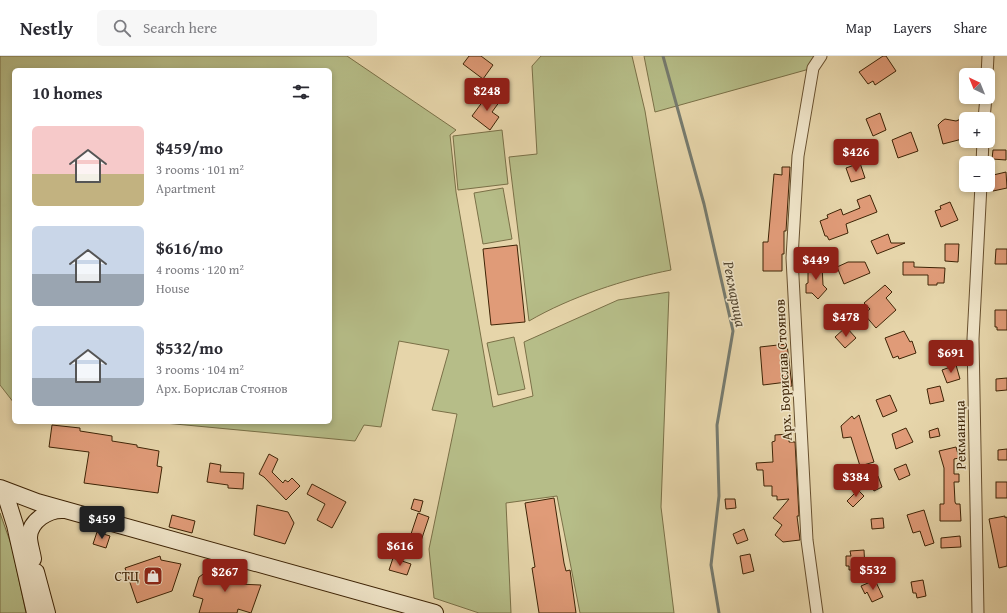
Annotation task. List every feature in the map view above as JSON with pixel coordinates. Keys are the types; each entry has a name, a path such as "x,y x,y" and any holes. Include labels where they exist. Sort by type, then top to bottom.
{"main road":[{"path":"2,489 21,497 435,613"},
{"path":"2,489 15,525 34,563"},
{"path":"47,613 34,563 29,536 36,522 43,515 55,510 73,511"},
{"path":"15,525 35,613"}],"street":[{"name":"Арх. Борислав Стоянов","path":"817,613 807,540 792,258 798,156 813,68 821,56"},
{"path":"987,68 988,56"},
{"name":"Рекманица","path":"978,613 973,339 981,192"}],"green space":[{"path":"0,56 347,56 456,130 450,135 456,192 493,407 533,396 524,342 618,300 669,292 661,507 674,613 580,613 557,496 506,503 511,613 479,613 434,598 429,549 457,414 432,410 449,350 399,341 381,427 364,425 355,441 175,424 332,424 332,68 12,68 12,400 0,385"},
{"path":"541,56 632,56 645,111 671,270 635,278 598,290 562,304 529,321 509,157 537,154 532,66"},
{"path":"644,56 819,56 813,68 655,112"},
{"path":"502,130 508,184 458,190 453,136"},
{"path":"503,188 512,239 483,244 474,193"},
{"path":"514,337 525,389 498,395 487,343"},
{"path":"0,513 12,547 26,613 0,613"}],"building":[{"path":"469,56 481,56 493,65 483,79 463,64"},
{"path":"883,56 886,56 896,71 875,85 873,81 868,84 859,72"},
{"path":"489,93 500,101 492,112 499,117 490,130 472,116"},
{"path":"880,113 886,130 873,136 866,119"},
{"path":"945,119 956,121 959,120 959,140 943,144 938,125"},
{"path":"911,132 918,151 898,158 892,140"},
{"path":"993,150 1006,150 1006,160 995,159 995,156 992,156"},
{"path":"860,163 865,178 851,182 846,168"},
{"path":"782,167 790,167 786,231 784,231 784,254 782,254 782,271 763,271 763,242 768,242 774,174 782,175"},
{"path":"1006,172 1007,188 995,191 995,175"},
{"path":"870,195 877,212 846,224 848,233 829,240 827,236 825,236 820,221 828,218 827,215 841,209 843,215 860,208 857,200"},
{"path":"950,202 958,220 941,227 935,211 941,209 940,206"},
{"path":"888,234 891,243 905,243 877,254 871,241"},
{"path":"945,244 959,244 958,262 945,261"},
{"path":"517,245 525,322 491,325 483,249"},
{"path":"996,249 1007,249 1007,264 995,264"},
{"path":"848,262 865,262 870,273 844,284 837,267"},
{"path":"903,262 914,262 914,267 945,268 944,283 928,285 928,275 903,275"},
{"path":"822,265 823,285 827,289 818,299 812,293 806,293 806,284 808,283 808,266"},
{"path":"885,285 892,292 886,298 896,310 876,328 864,314 870,309 864,303"},
{"path":"995,310 1007,310 1007,330 997,330 997,327 995,327"},
{"path":"846,327 856,338 845,348 835,337"},
{"path":"904,331 910,342 912,341 916,353 899,359 898,356 893,358 885,338"},
{"path":"787,344 792,386 787,387 787,382 763,385 760,347"},
{"path":"956,365 960,379 947,383 942,370"},
{"path":"1007,378 1007,390 996,391 996,379"},
{"path":"940,386 944,401 930,404 927,389"},
{"path":"890,395 897,411 883,417 876,400"},
{"path":"859,415 874,462 860,466 851,437 843,438 841,426 852,416 854,419"},
{"path":"52,425 80,428 80,431 112,436 112,441 137,445 137,447 159,451 157,466 162,467 158,493 84,483 89,452 49,447"},
{"path":"906,428 913,442 896,449 892,434"},
{"path":"938,428 940,436 930,438 929,431"},
{"path":"789,434 789,442 795,442 799,516 797,516 800,540 783,542 775,535 782,525 773,518 789,499 777,500 777,496 772,496 772,486 764,486 763,470 757,470 756,463 773,462 772,442 775,441 775,435"},
{"path":"956,447 959,458 954,459 954,474 959,474 959,482 954,482 955,502 956,504 960,504 961,521 940,521 940,504 944,504 944,468 939,451"},
{"path":"1007,449 1007,460 998,460 998,450"},
{"path":"269,454 278,459 272,472 283,483 285,480 288,482 292,478 300,486 286,500 264,477 259,474"},
{"path":"210,463 221,465 220,472 244,473 243,489 228,488 228,485 207,482"},
{"path":"906,464 910,475 899,480 894,469"},
{"path":"878,476 882,487 874,491 869,479"},
{"path":"996,482 1007,482 1007,498 996,498"},
{"path":"312,484 346,502 332,528 317,520 325,504 307,494"},
{"path":"858,490 864,496 853,507 847,501"},
{"path":"554,498 564,563 566,571 570,570 576,613 539,613 532,568 535,567 525,503"},
{"path":"414,499 423,501 420,512 411,509"},
{"path":"725,499 735,499 736,508 726,509"},
{"path":"257,505 288,512 294,523 285,544 254,535"},
{"path":"924,510 934,543 925,546 920,531 913,533 907,515"},
{"path":"418,513 429,517 418,550 407,546"},
{"path":"172,515 195,521 192,533 169,527"},
{"path":"1005,516 1005,518 1007,517 1007,566 999,568 989,519"},
{"path":"883,518 884,528 872,529 871,519"},
{"path":"744,529 748,540 737,544 733,534"},
{"path":"97,532 110,536 106,548 93,544"},
{"path":"960,536 961,547 941,548 941,538"},
{"path":"864,550 865,569 849,570 849,566 846,566 846,556 851,556 850,551"},
{"path":"750,554 754,571 743,574 740,556"},
{"path":"160,556 161,560 181,564 172,591 137,603 125,568"},
{"path":"393,558 411,564 407,575 389,570"},
{"path":"228,568 229,573 236,575 237,584 261,585 251,613 238,609 237,613 199,613 203,599 193,596 199,577 206,572"},
{"path":"875,580 883,597 872,602 867,592 865,594 861,586"},
{"path":"923,580 926,596 917,598 916,593 913,593 911,582"}],"waterway":[{"name":"Рекмарица","path":"663,56 704,204 733,331 717,425 719,496 711,565 719,613"}],"place":[{"name":"СТЦ","path":"153,576"}]}
